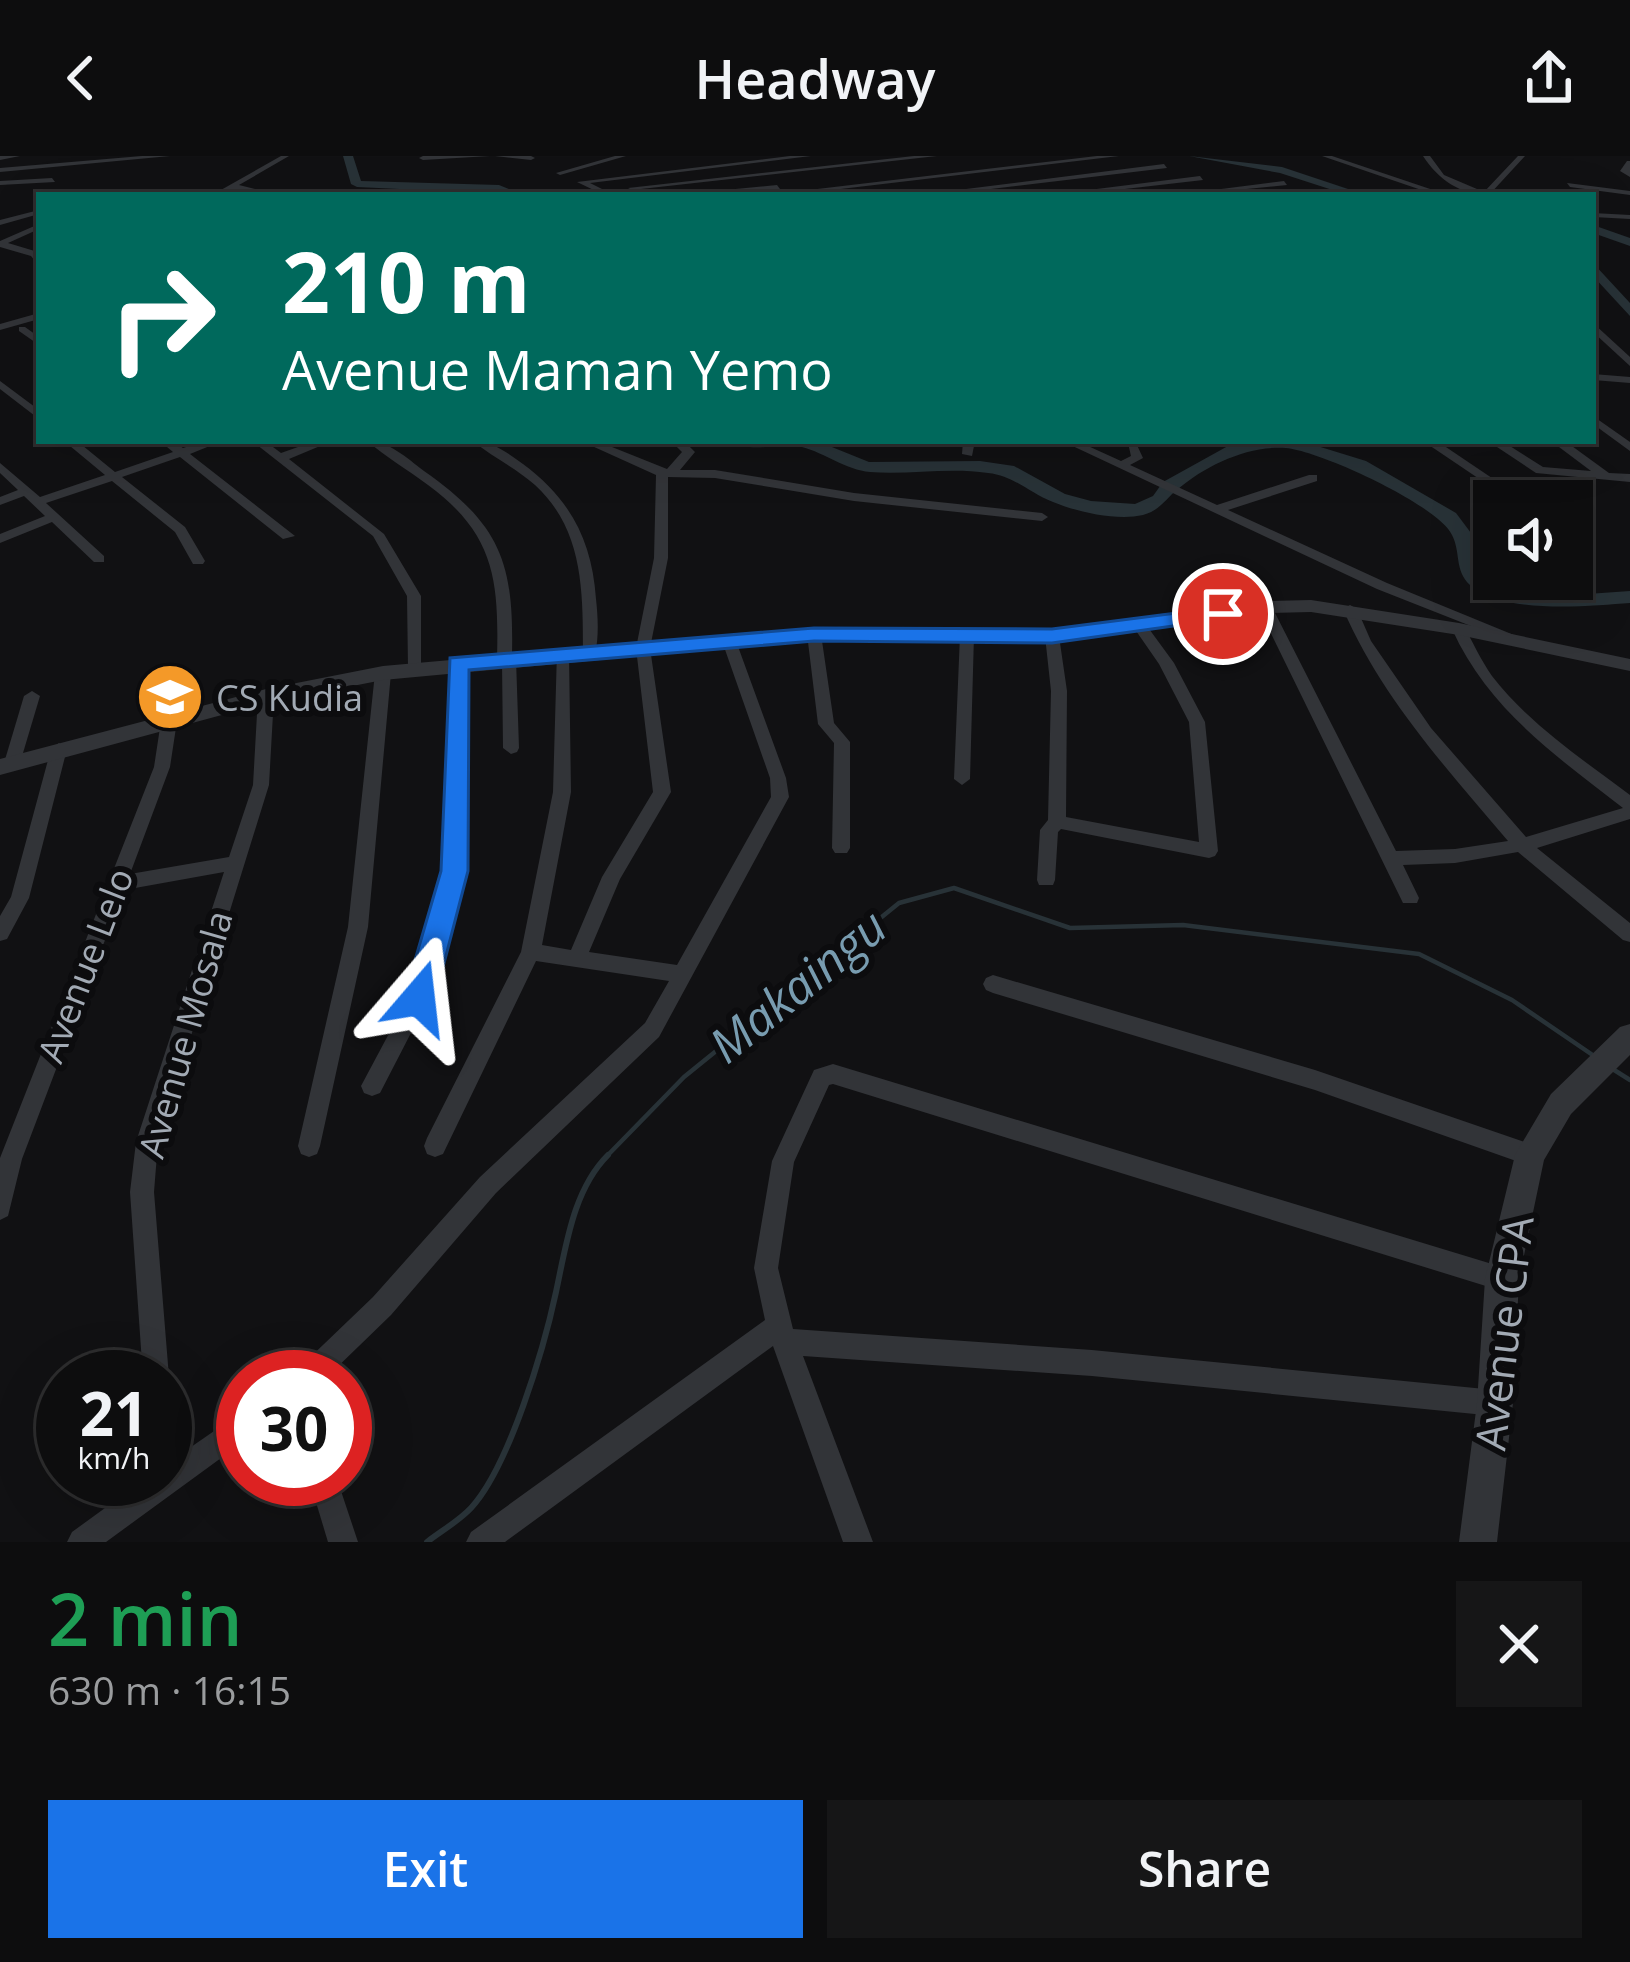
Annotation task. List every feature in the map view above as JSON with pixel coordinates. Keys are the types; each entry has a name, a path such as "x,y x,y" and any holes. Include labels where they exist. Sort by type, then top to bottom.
{"street":[{"path":"0,157 17,156"},
{"path":"0,170 167,156"},
{"path":"221,192 286,156"},
{"path":"423,172 423,157 487,156"},
{"path":"498,156 543,156"},
{"path":"604,192 560,173 600,158 623,156"},
{"path":"582,182 808,156"},
{"path":"632,188 934,156"},
{"path":"778,190 1043,156 1110,192"},
{"path":"740,192 920,179 1116,156"},
{"path":"1325,156 1435,192"},
{"path":"1426,156 1441,177 1482,192"},
{"path":"1489,192 1522,156"},
{"path":"675,157 701,192"},
{"path":"770,158 778,190"},
{"path":"892,158 938,192"},
{"path":"1630,163 1624,170 1630,175"},
{"path":"49,166 54,192"},
{"path":"957,192 1163,166"},
{"path":"642,173 663,192"},
{"path":"1078,192 1200,178"},
{"path":"0,183 52,179"},
{"path":"1213,192 1283,183"},
{"path":"1570,185 1630,193"},
{"path":"230,186 260,192"},
{"path":"0,223 36,213"},
{"path":"1596,215 1630,217"},
{"path":"1,244 36,227"},
{"path":"1,244 36,256"},
{"path":"0,329 36,317"},
{"path":"0,329 36,328"},
{"path":"22,329 36,340"},
{"path":"1596,329 1630,363"},
{"path":"1596,377 1630,380"},
{"path":"0,384 36,414"},
{"path":"1596,421 1630,448"},
{"path":"74,444 180,530 198,561"},
{"path":"170,444 288,536"},
{"path":"38,502 208,444"},
{"path":"262,444 378,534 414,596 416,668"},
{"path":"280,458 318,444"},
{"path":"377,444 456,498 483,526 502,577 511,748"},
{"path":"484,444 534,474 562,501 574,521 588,584 590,651"},
{"path":"595,444 667,471 1042,517"},
{"path":"578,956 617,865 662,792 643,648 661,558 667,471 689,452 680,444"},
{"path":"1075,444 1382,586 1524,642"},
{"path":"1121,465 1137,458 1129,444"},
{"path":"1434,444 1488,480"},
{"path":"1499,444 1540,470 1630,478"},
{"path":"1561,444 1606,476"},
{"path":"0,467 99,559"},
{"path":"1218,509 1312,478"},
{"path":"0,501 26,491"},
{"path":"0,539 54,517"},
{"path":"6,765 266,696 383,673 814,634 1052,636 1264,608 1350,609 1629,666"},
{"path":"1264,608 1410,898"},
{"path":"1350,609 1364,641 1425,732 1524,847 1630,934"},
{"path":"1057,822 1209,851 1197,722 1166,663 1139,626"},
{"path":"1392,858 1460,858 1524,847 1630,808 1489,681 1459,628"},
{"path":"814,634 826,724 842,742 841,848"},
{"path":"962,779 967,635"},
{"path":"1046,880 1049,830 1057,822 1059,691 1052,636"},
{"path":"336,1350 382,1306 488,1185 652,1030 780,797 778,778 729,641"},
{"path":"435,1146 531,952 562,792 562,654"},
{"path":"373,1086 419,998 454,871 458,663"},
{"path":"310,1146 358,927 383,673"},
{"path":"6,765 32,696"},
{"name":"Avenue Mosala","path":"154,1350 142,1192 147,1142 261,785 266,696"},
{"name":"Avenue Lelo","path":"0,1208 10,1159 162,766 169,721"},
{"path":"0,933 20,898 59,749"},
{"path":"117,884 236,863"},
{"path":"531,952 681,974"},
{"path":"993,984 1315,1080 1530,1155"},
{"name":"Avenue CPA","path":"1478,1542 1495,1403 1502,1279 1530,1155 1561,1104 1609,1055"},
{"path":"858,1542 784,1334 766,1268 783,1161 822,1077 833,1074 1502,1279"},
{"path":"481,1542 784,1334 1495,1403"},
{"path":"82,1542 126,1506"},
{"path":"331,1506 343,1542"}],"waterway":[{"path":"348,156 357,184 509,192"},
{"path":"1194,156 1282,170 1351,192"},
{"path":"1596,230 1630,242"},
{"path":"1596,271 1630,312"},
{"path":"810,444 867,467 980,466 1014,471 1058,498 1090,507 1138,510 1160,500 1169,486 1244,444"},
{"path":"1293,444 1360,465 1449,517 1464,537 1467,565 1477,580 1497,591 1559,602 1630,597"},
{"name":"Makaingu","path":"605,1158 684,1077 899,903 954,888 1070,928 1183,925 1419,954 1512,1000 1597,1058"},
{"name":"Makaingu","path":"1611,1068 1630,1080"},
{"name":"Makaingu","path":"427,1542 471,1508 499,1465 534,1374 579,1202 608,1155"}],"place":[{"name":"CS Kudia","path":"170,697"}],"route":[{"path":"419,998 454,871 458,663 814,634 1052,636 1223,614"}]}
